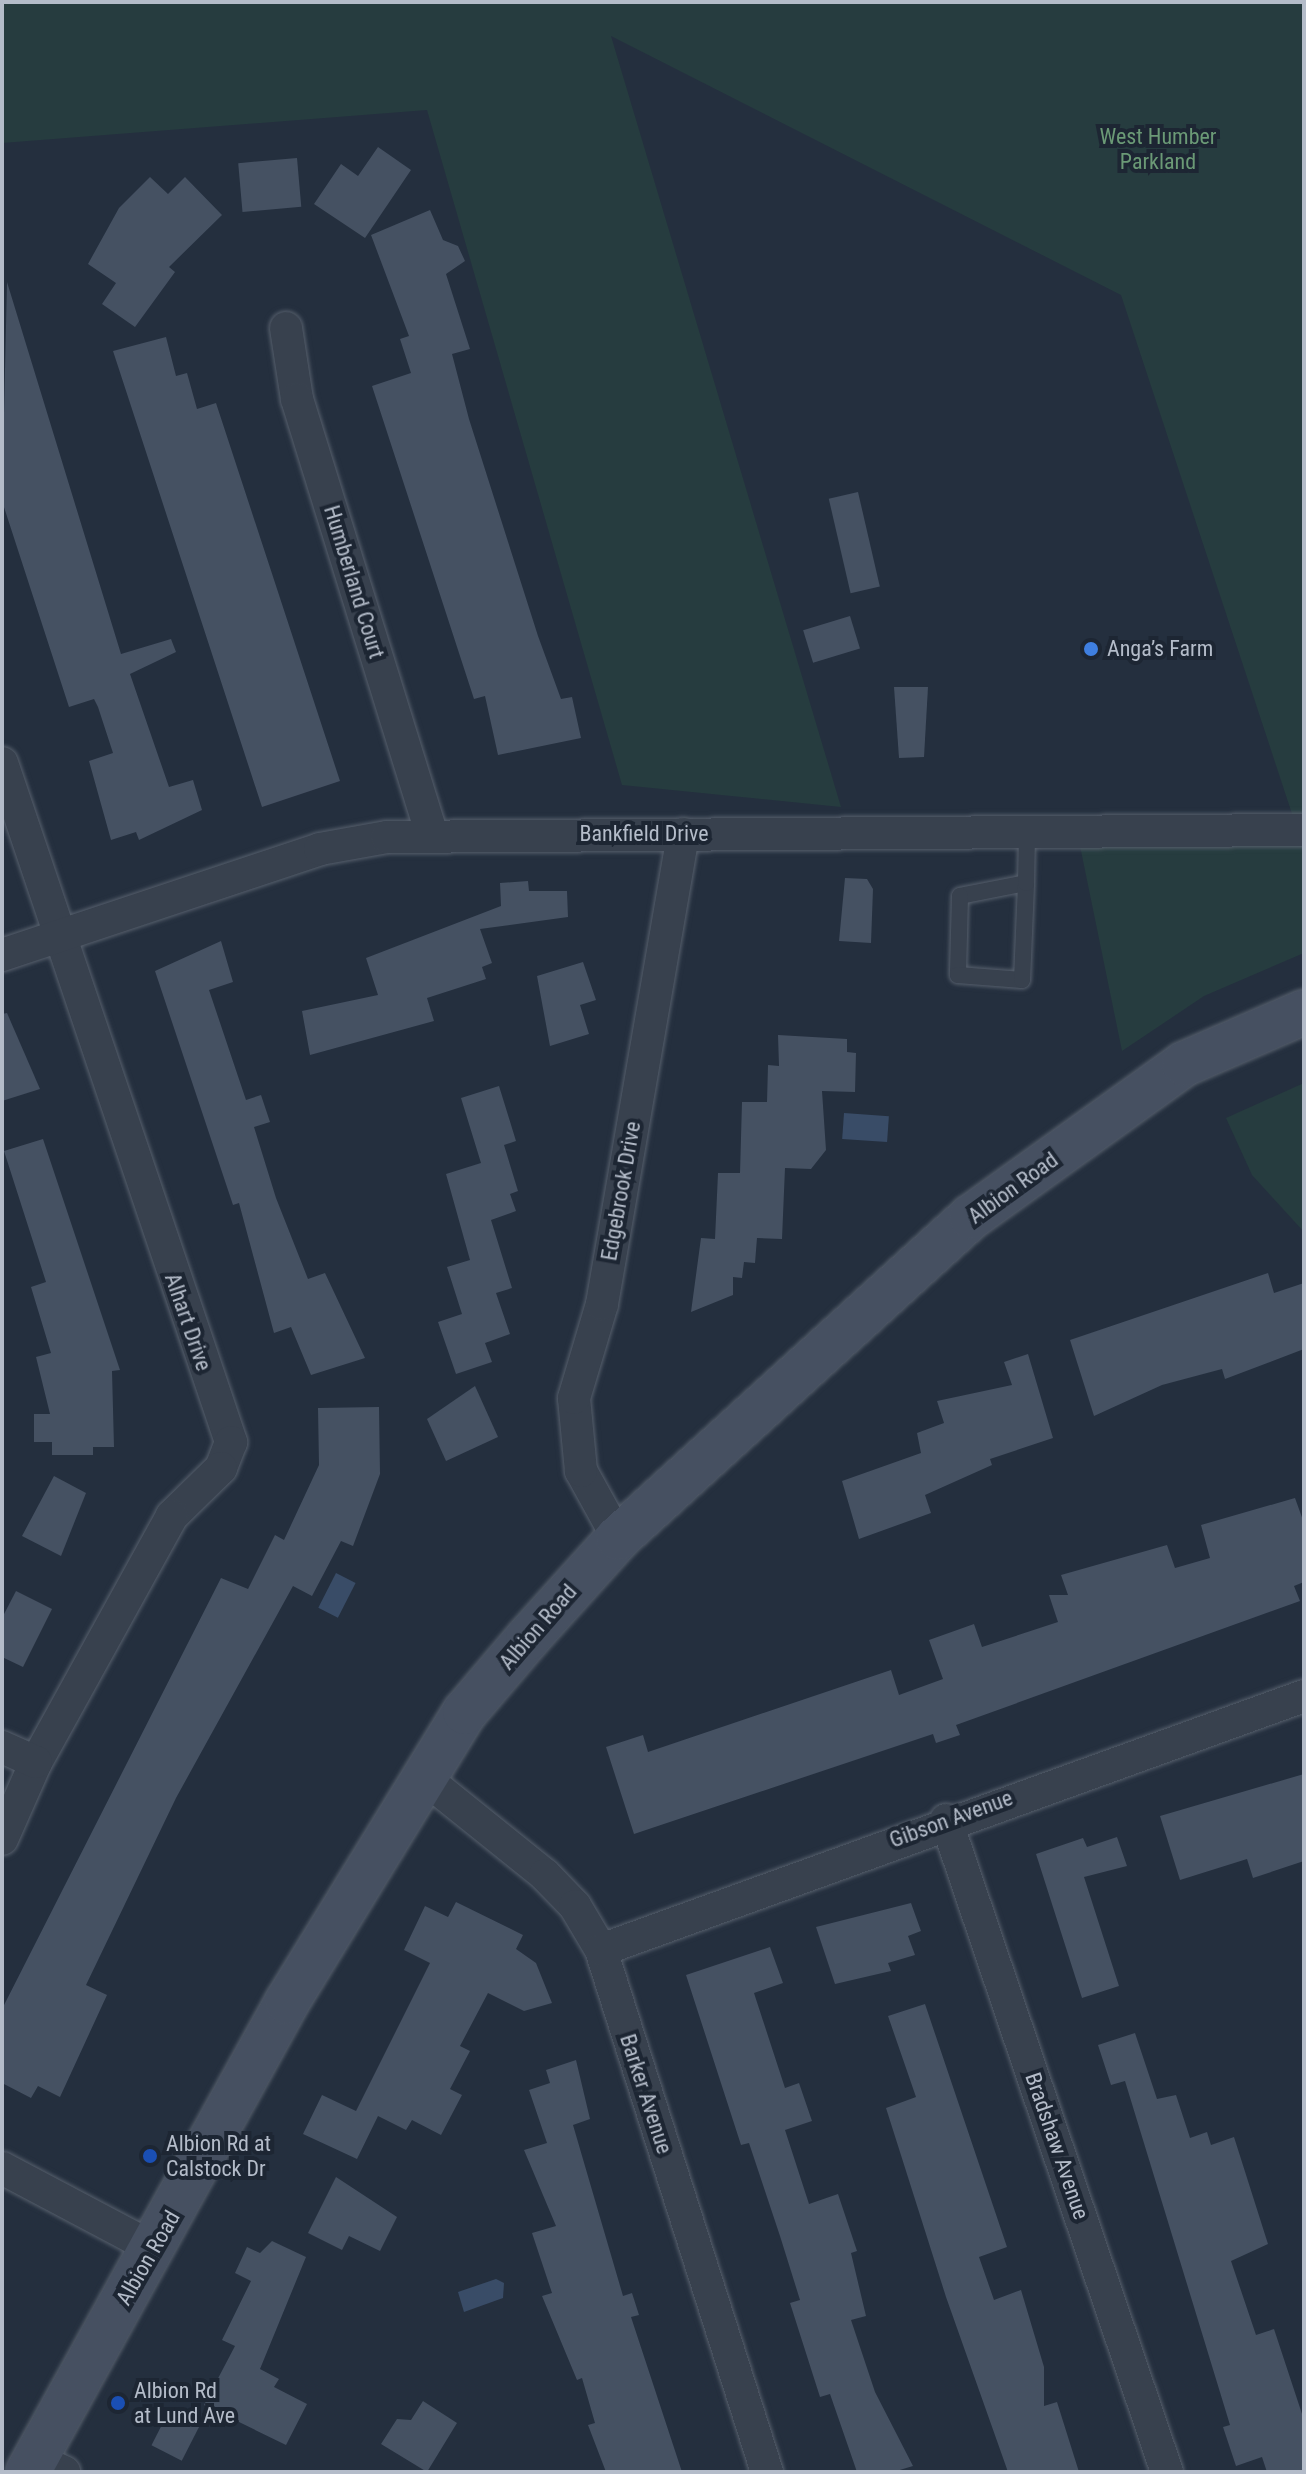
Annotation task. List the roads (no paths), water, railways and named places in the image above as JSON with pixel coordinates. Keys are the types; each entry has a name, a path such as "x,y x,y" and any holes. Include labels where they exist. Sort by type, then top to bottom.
{"main road":[{"name":"Albion Road","path":"42,2468 153,2248 287,2002 427,1780 465,1712 618,1538 971,1217 1184,1064 1304,1012"}],"street":[{"name":"Humberland Court","path":"286,328 297,399 431,833"},
{"name":"Alhart Drive","path":"2,763 231,1442 221,1468 172,1516 36,1762 2,1839"},
{"name":"Bankfield Drive","path":"2,955 320,849 431,833 1027,834 1304,830"},
{"name":"Edgebrook Drive","path":"618,1538 581,1471 574,1398 602,1304 683,834"},
{"name":"Gibson Avenue","path":"601,1950 946,1820 1304,1696"},
{"path":"2,1747 36,1762"},
{"name":"Barker Avenue","path":"427,1780 545,1875 575,1906 601,1950 767,2472"},
{"name":"Bradshaw Avenue","path":"946,1820 1167,2472"},
{"path":"2,2168 153,2248"}],"lane":[{"path":"1026,883 960,896 958,975 1022,980 1026,883 1027,834"}],"water":[{"path":"844,1113 889,1116 887,1142 842,1139"},
{"path":"336,1573 356,1583 338,1618 318,1608"},
{"path":"496,2279 504,2283 503,2298 464,2312 458,2292"}],"place":[{"name":"Anga’s Farm","path":"1091,649"},
{"name":"Albion Rd at Calstock Dr","path":"150,2156"},
{"name":"Albion Rd at Lund Ave","path":"118,2403"}],"park label":[{"name":"West Humber Parkland","path":"1158,148"}]}
